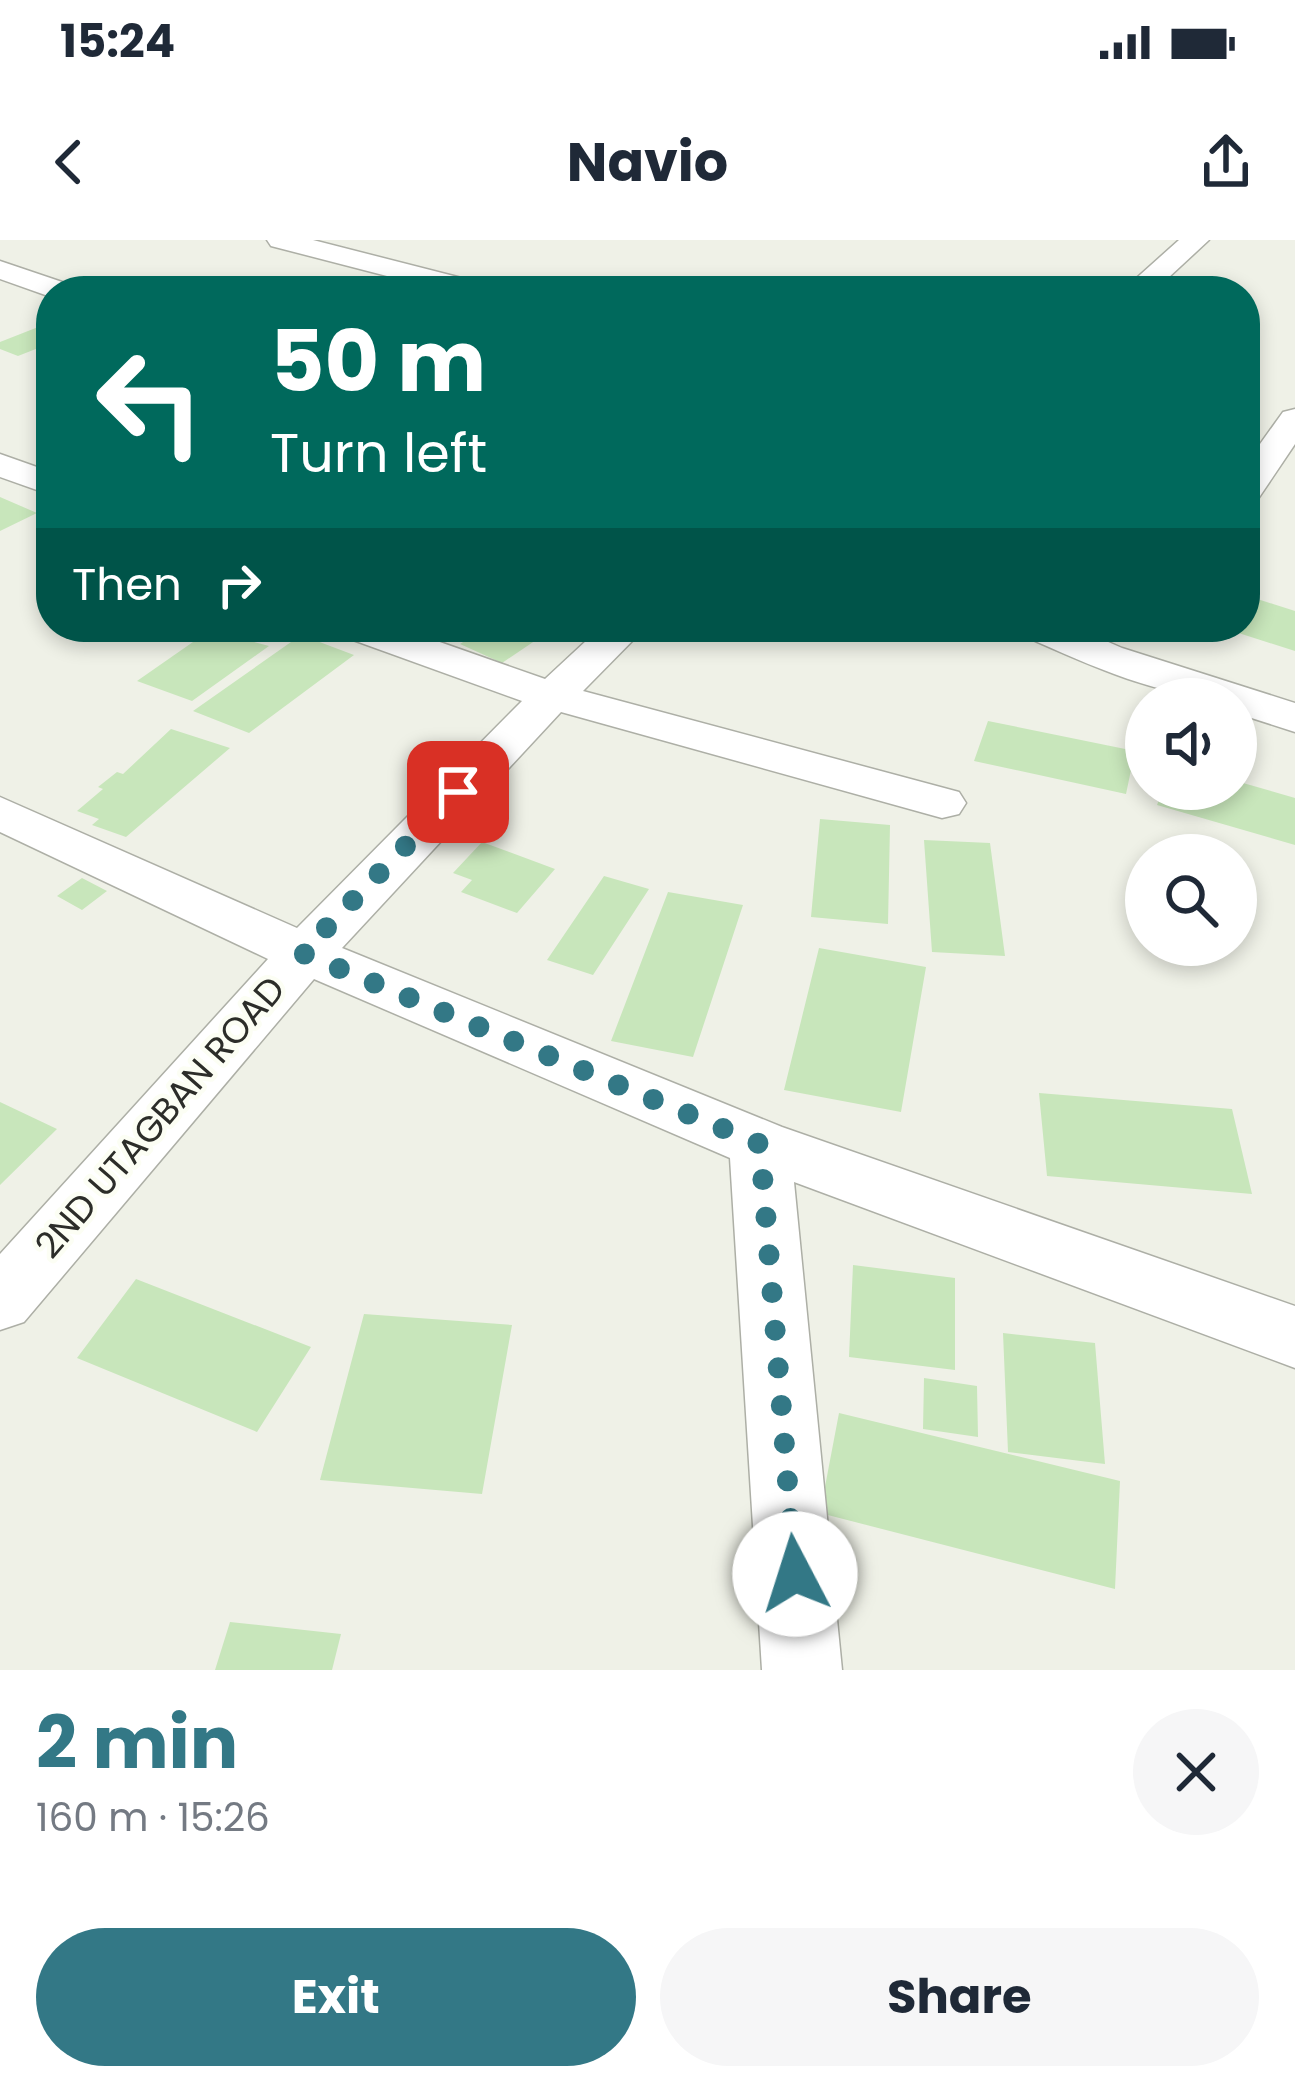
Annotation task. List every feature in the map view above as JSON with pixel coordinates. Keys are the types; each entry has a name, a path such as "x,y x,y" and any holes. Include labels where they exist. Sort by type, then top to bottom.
{"street":[{"path":"281,240 420,276"},
{"path":"1154,276 1196,240"},
{"path":"0,269 36,282"},
{"path":"1260,469 1295,419"},
{"path":"0,465 36,478"},
{"path":"400,642 551,695 942,803"},
{"name":"2ND UTAGBAN ROAD","path":"0,1301 302,953 551,695 609,642"},
{"path":"1121,642 1291,720"},
{"path":"0,813 302,953 760,1144 1295,1337"},
{"path":"760,1144 802,1670"}],"building":[{"path":"36,328 36,349 18,356 0,349 0,342"},
{"path":"0,497 36,513 36,513 0,531"},
{"path":"1260,600 1295,611 1295,651 1260,640"},
{"path":"193,642 269,646 192,701 137,681"},
{"path":"291,642 320,642 354,655 249,733 193,711"},
{"path":"463,642 533,642 502,663 460,644"},
{"path":"988,721 1125,749 1125,794 974,761"},
{"path":"171,729 230,748 126,837 92,825 99,819 77,811 103,789 98,787 117,772 123,774"},
{"path":"1257,787 1295,798 1295,845 1174,810 1257,810"},
{"path":"820,819 890,825 888,924 811,917"},
{"path":"924,840 990,843 1005,956 932,952"},
{"path":"482,842 555,869 517,913 461,892 472,880 453,873"},
{"path":"604,876 649,889 593,975 547,960"},
{"path":"82,878 107,891 82,910 57,896"},
{"path":"668,892 743,905 693,1057 611,1041"},
{"path":"819,948 926,967 901,1112 784,1090"},
{"path":"1039,1093 1232,1109 1252,1194 1047,1176"},
{"path":"0,1102 57,1129 0,1185"},
{"path":"853,1265 955,1278 955,1370 849,1357"},
{"path":"136,1279 311,1347 257,1432 77,1358"},
{"path":"364,1314 512,1325 482,1494 320,1480"},
{"path":"1003,1333 1095,1343 1105,1464 1008,1452"},
{"path":"924,1378 977,1386 978,1437 923,1429"},
{"path":"839,1413 1120,1481 1115,1589 820,1513"},
{"path":"230,1622 341,1634 332,1670 215,1670"}],"route":[{"path":"458,792 302,953 760,1144 795,1574"}]}
